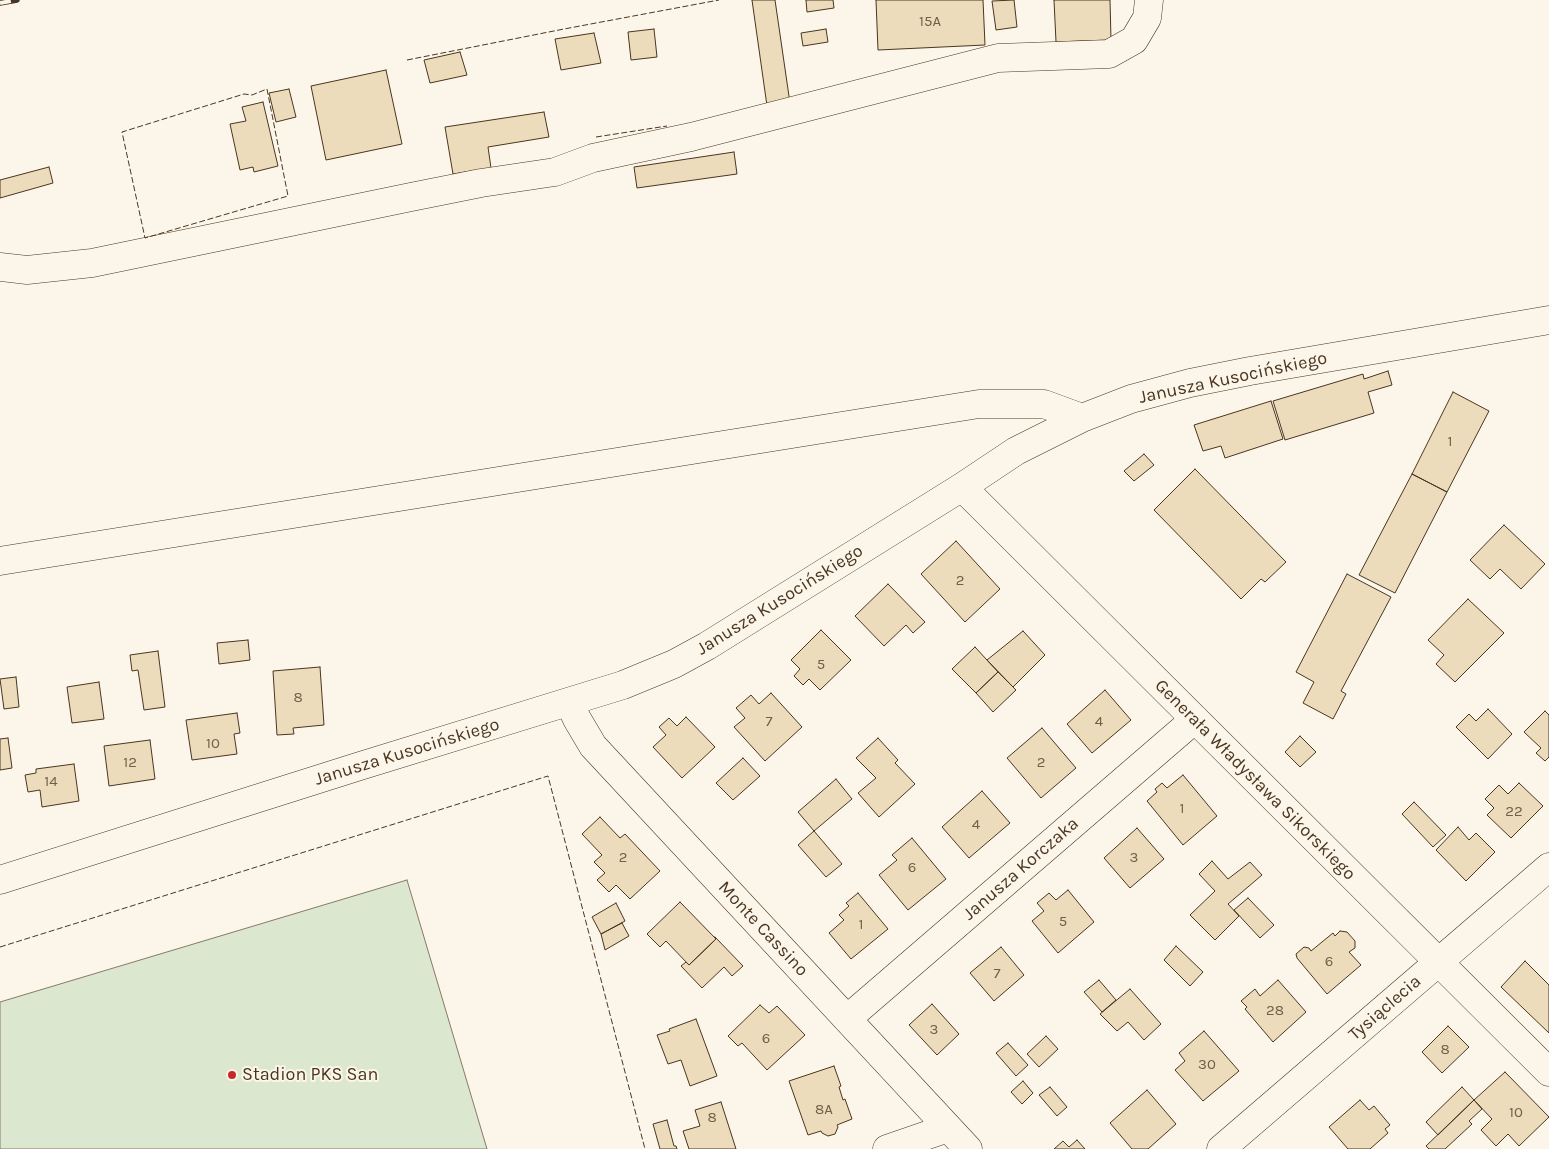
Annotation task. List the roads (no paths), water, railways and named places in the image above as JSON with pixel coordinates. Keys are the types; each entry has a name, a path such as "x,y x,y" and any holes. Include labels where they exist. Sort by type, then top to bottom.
{"street":[{"path":"0,267 27,270 92,262 428,193 555,172 593,158 700,134 998,58 1109,54 1134,40 1147,18 1149,0"},
{"name":"Janusza Kusocińskiego","path":"0,880 623,685 674,664 962,487 1016,451 1082,418 1131,399 1224,376 1549,320"},
{"path":"0,561 979,404 1044,404 1082,418"},
{"name":"Generała Władysława Sikorskiego","path":"962,487 1549,1072"},
{"name":"Monte Cassino","path":"569,702 576,719 593,746 968,1149"},
{"name":"Janusza Korczaka","path":"847,1019 1195,719"},
{"name":"Tysiąclecia","path":"1221,1149 1549,867"},
{"path":"886,1149 948,1128"}],"railway":[{"path":"0,3 17,0"}],"place":[{"name":"Stadion PKS San","path":"232,1075"}]}
